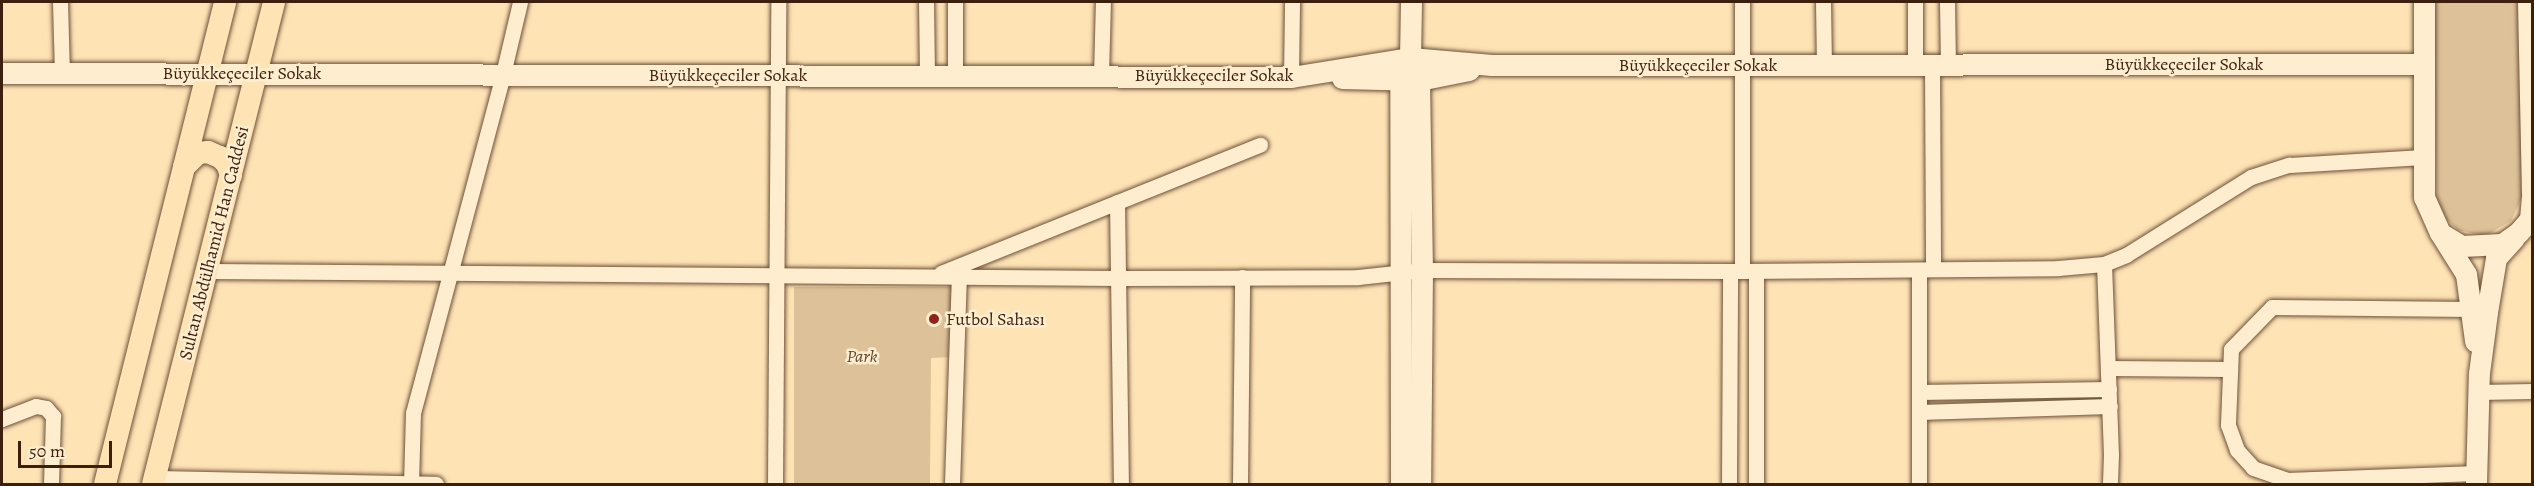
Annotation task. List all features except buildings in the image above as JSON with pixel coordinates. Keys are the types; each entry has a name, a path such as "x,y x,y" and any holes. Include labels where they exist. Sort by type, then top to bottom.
{"main road":[{"path":"105,484 225,2"},
{"name":"Sultan Abdülhamid Han Caddesi","path":"154,481 273,2"},
{"path":"184,167 198,153 208,152 220,157 227,164 231,175"}],"street":[{"path":"60,2 62,72"},
{"path":"411,483 413,413 520,2"},
{"path":"775,484 778,2"},
{"path":"926,2 927,75"},
{"path":"955,76 956,2"},
{"path":"1101,76 1103,2"},
{"path":"1292,2 1291,77 1409,80 1492,65"},
{"path":"1411,2 1409,80 1412,272 1420,484"},
{"path":"1729,484 1742,271 1742,2"},
{"path":"1823,2 1824,65"},
{"path":"1915,2 1932,64"},
{"path":"1919,484 1919,392 1926,269 1932,64 1947,2"},
{"path":"2423,2 2424,197 2440,233 2466,274 2479,382"},
{"path":"2471,309 2272,307 2231,349 2228,425 2237,450 2253,468 2287,480 2476,479 2479,382 2496,258 2530,219 2532,175 2528,2"},
{"name":"Büyükkeçeciler Sokak","path":"2,73 1291,77 1410,58 1492,65 2424,64"},
{"path":"932,276 1260,145"},
{"path":"208,271 1118,278 1358,277 1412,272 2058,268 2104,264 2126,255 2251,177 2289,165 2424,157"},
{"path":"1117,202 1121,484"},
{"path":"2440,233 2462,246 2502,244 2518,233"},
{"path":"2104,264 2109,368 2110,484"},
{"path":"1742,271 1756,484"},
{"path":"1401,484 1412,272"},
{"path":"952,484 959,277"},
{"path":"1240,484 1242,277"},
{"path":"2109,368 2229,369"},
{"path":"2479,382 2532,391"},
{"path":"1919,392 2109,389"},
{"path":"2,420 36,406 46,408 53,416 51,484"},
{"path":"1919,412 2110,406"},
{"path":"154,481 436,484"}],"green space":[{"path":"2434,2 2521,2 2523,195 2511,221 2485,236 2458,230 2444,217 2437,205"},
{"name":"Park","path":"794,287 953,287 952,357 931,358 930,484 794,484"}],"place":[{"name":"Futbol Sahası","path":"934,319"}]}
